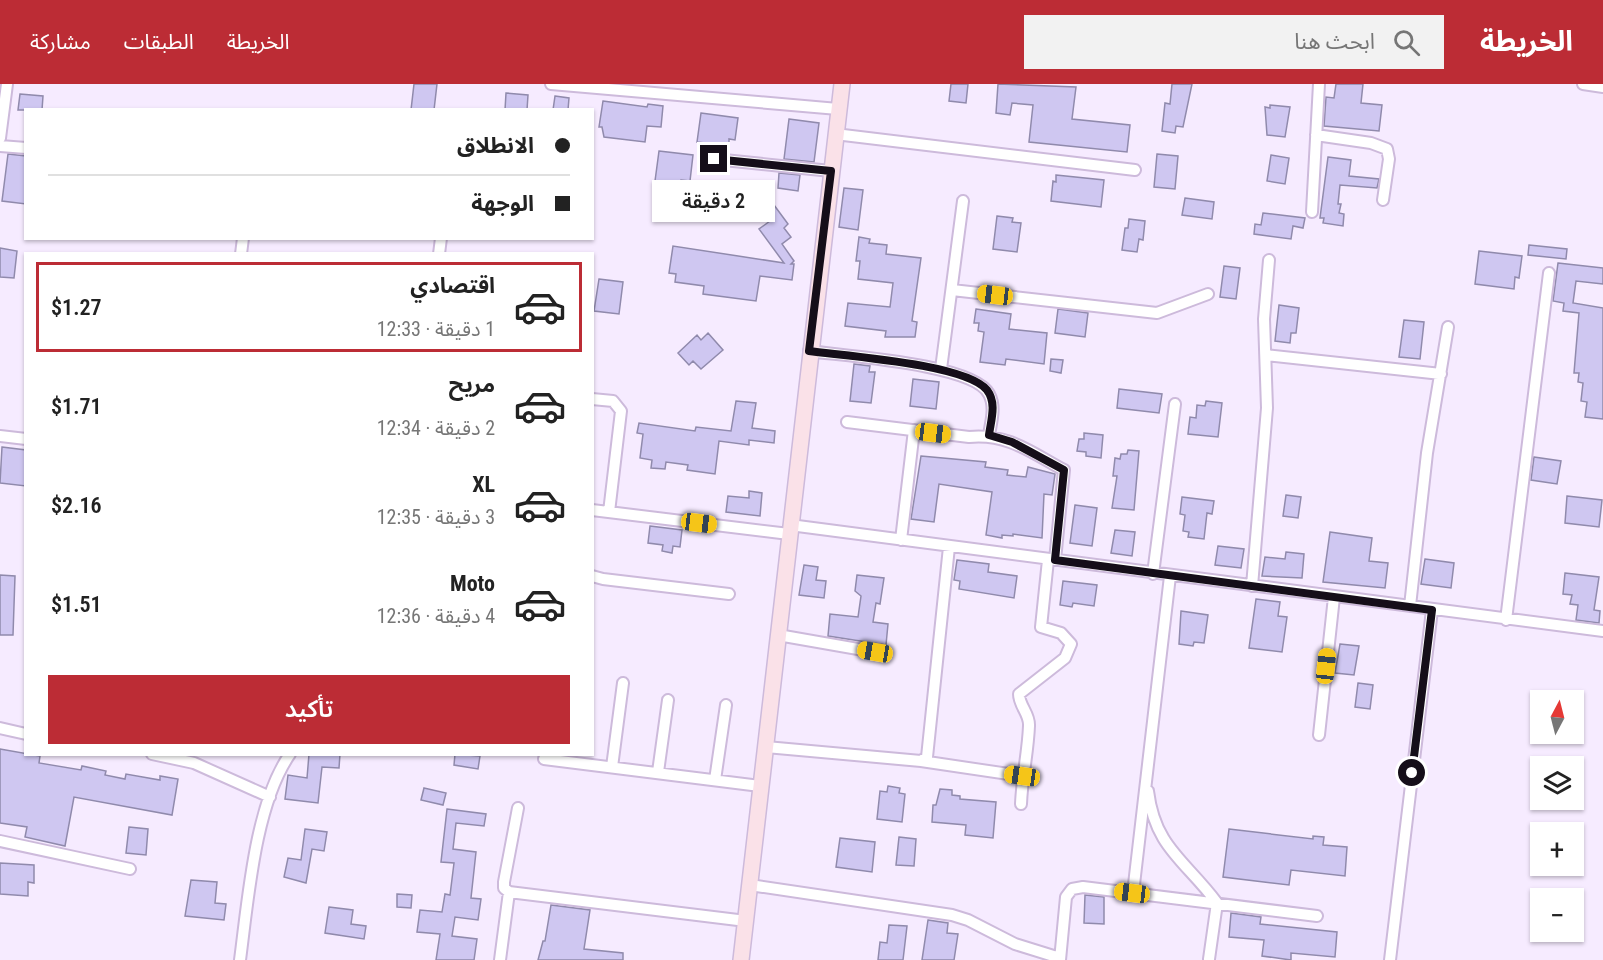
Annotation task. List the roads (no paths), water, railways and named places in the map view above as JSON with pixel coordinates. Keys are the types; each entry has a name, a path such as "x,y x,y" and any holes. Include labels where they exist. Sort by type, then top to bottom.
{"main road":[{"path":"741,960 809,351 842,84"}],"street":[{"path":"0,138 7,84"},
{"path":"551,84 838,109"},
{"path":"1312,212 1319,84"},
{"path":"1583,84 1603,87"},
{"path":"835,134 1136,170"},
{"path":"1316,135 1371,143 1387,149 1389,159 1383,200"},
{"path":"0,146 24,148"},
{"path":"714,159 831,171"},
{"path":"941,369 963,201"},
{"path":"1252,586 1267,408 1264,297 1269,260"},
{"path":"1506,620 1549,273"},
{"path":"952,290 1157,313 1208,294"},
{"path":"1410,606 1427,453 1448,327"},
{"path":"809,351 941,369 968,377 986,388 993,406 989,435"},
{"path":"1266,355 1441,374"},
{"path":"594,399 613,401 621,411 609,512"},
{"path":"1154,574 1175,404"},
{"path":"847,422 969,437 989,435 1012,442 1064,470 1041,627 1061,633 1071,644 1065,658 1019,694 1019,701 1029,724 1021,804"},
{"path":"901,540 914,430"},
{"path":"0,436 24,439"},
{"path":"594,510 901,540 1603,631"},
{"path":"921,761 927,757 929,749 949,547"},
{"path":"1132,893 1170,576"},
{"path":"594,577 729,594"},
{"path":"1319,735 1334,597"},
{"path":"1390,960 1432,610"},
{"path":"778,635 875,652"},
{"path":"612,767 623,683"},
{"path":"658,772 668,700"},
{"path":"715,780 726,705"},
{"path":"0,728 24,734"},
{"path":"766,747 921,761 1022,776"},
{"path":"161,756 194,763 270,797"},
{"path":"240,960 256,851 270,797 282,765 289,756"},
{"path":"544,759 760,786"},
{"path":"1146,776 1149,801 1163,842 1217,903 1209,959"},
{"path":"518,808 504,882 504,888 509,892 746,921"},
{"path":"0,841 130,869"},
{"path":"750,885 952,915 968,920 1015,944 1060,959 1066,897 1072,889 1083,887 1317,916"},
{"path":"501,960 509,892"}]}
